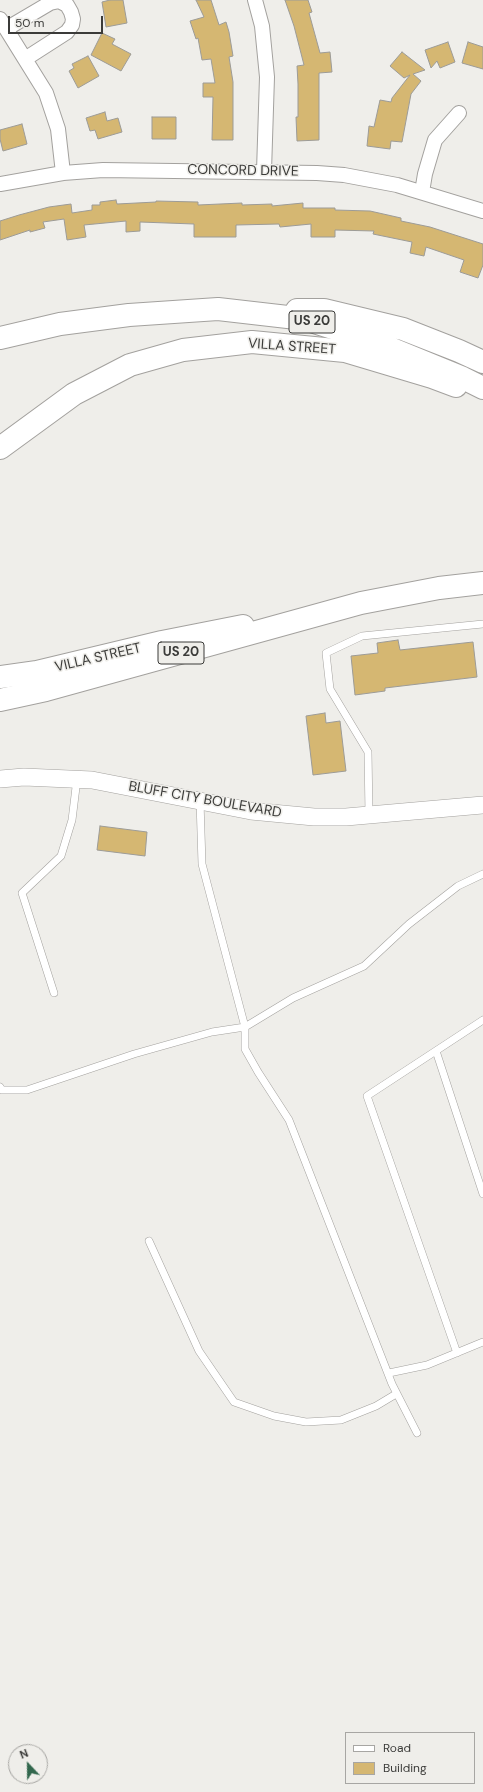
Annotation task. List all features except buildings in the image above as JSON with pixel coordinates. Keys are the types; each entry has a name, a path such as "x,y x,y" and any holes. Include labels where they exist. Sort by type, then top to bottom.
{"main road":[{"name":"US 20","path":"0,338 60,324 129,315 218,309 304,320 370,340 463,378 483,388"},
{"path":"218,309 324,310 402,329 483,362"},
{"name":"VILLA STREET","path":"0,448 74,394 130,365 183,350 252,342 345,351 432,377 483,397"},
{"name":"US 20","path":"0,700 361,603 439,588 483,583"},
{"name":"VILLA STREET","path":"0,677 38,672 162,642 361,603"}],"street":[{"path":"26,59 66,32 72,26 72,12 59,0 3,24 46,93 58,129 63,173"},
{"path":"255,0 262,26 267,77 264,171"},
{"path":"422,192 425,174 435,140 459,113"},
{"name":"CONCORD DRIVE","path":"0,184 63,173 141,169 264,171 344,175 422,192 483,211"},
{"name":"BLUFF CITY BOULEVARD","path":"0,780 24,777 77,779 114,784 251,811 314,817 369,815 483,805"}],"lane":[{"path":"369,815 368,752 330,689 326,653 362,636 483,624"},
{"path":"54,993 22,893 61,856 72,820 77,779"},
{"path":"200,801 202,864 245,1026 245,1049 289,1120 396,1394 417,1433"},
{"path":"0,1087 2,1090 27,1090 65,1076 141,1052 212,1032 245,1026 293,998 364,966 409,924 458,886 483,874"},
{"path":"456,1353 367,1096 483,1020"},
{"path":"436,1051 483,1194"},
{"path":"149,1240 199,1350 234,1402 274,1416 306,1422 341,1420 376,1406 396,1394"},
{"path":"389,1373 427,1365 483,1342"}]}
